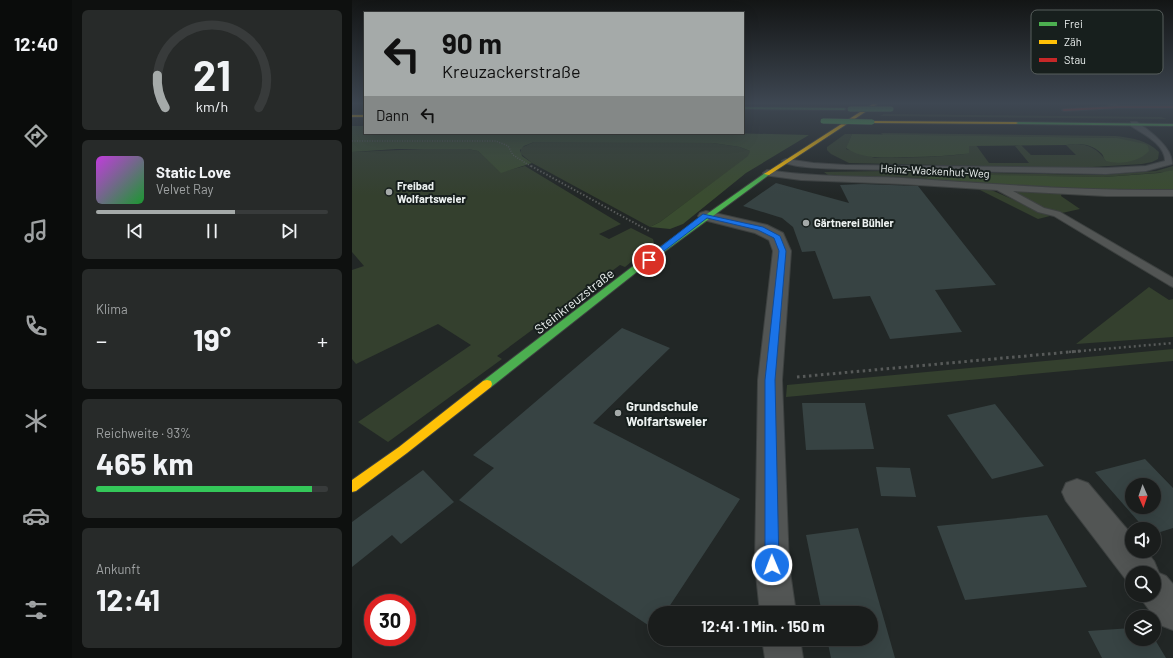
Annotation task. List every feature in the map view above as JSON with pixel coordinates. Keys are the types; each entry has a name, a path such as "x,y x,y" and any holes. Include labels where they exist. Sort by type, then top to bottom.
{"main road":[{"name":"Steinkreuzstraße","path":"352,487 398,454 706,216 767,173 829,134"}],"street":[{"path":"706,216 761,229 777,237 782,251 770,380 772,565 777,606"},
{"path":"1077,492 1136,566"},
{"path":"1161,597 1173,612"},
{"path":"782,646 784,658"}],"lane":[{"path":"786,161 813,165 845,167 1106,171 1161,166 1169,162 1169,153 1146,134"},
{"name":"Heinz-Wackenhut-Weg","path":"767,173 811,178 883,180 998,187 1041,210 1057,214 1173,283"},
{"path":"998,187 1122,194 1173,193"}],"path":[{"path":"352,141 496,141 508,146 513,155 533,167 654,234 673,241"},
{"path":"770,380 1173,343"}],"green space":[{"path":"352,134 809,135 746,173 683,224 670,229 650,227 660,222 748,156 750,151 740,147 713,143 534,142 524,146 520,150 522,156 532,163 501,173 478,151 468,149 397,149 352,152"},
{"path":"845,134 852,134 846,149 875,158 930,157 964,154 969,150 968,146 976,145 989,163 1029,163 1015,146 1021,145 1031,155 1076,155 1066,145 1078,144 1089,146 1098,152 1106,161 1121,162 1117,138 883,135 882,134 1116,136 1144,142 1159,152 1158,159 1142,164 1076,168 849,163 831,154 827,150 827,147"},
{"path":"852,134 1117,138 1145,144 1148,146 1149,151 1145,155 1135,160 1117,163 1106,161 1102,154 1093,147 1080,144 969,146 969,153 964,154 931,157 886,158 861,155 846,148"},
{"path":"534,142 713,143 740,147 750,152 749,156 660,222 650,227 532,163 521,154 521,148"},
{"path":"446,148 478,151 501,172 525,166 621,224 599,234 609,239 631,228 653,239 654,243 625,267 620,265 497,356 502,359 388,442 358,422 471,345 438,324 356,364 352,359 352,270 364,266 352,252 352,152"},
{"path":"1173,166 1173,170 1167,172 1104,177 931,175 924,180 834,176 828,175 824,172 886,171 1102,175 1156,171"},
{"path":"1173,170 1173,191 1125,192 924,180 931,175 940,174 1104,177 1159,173"},
{"path":"974,187 989,189 1050,216 1038,219"},
{"path":"1016,191 1062,193 1061,196 1080,209 1062,213 1048,210 1015,194"},
{"path":"1149,287 1169,300 1173,299 1173,337 1076,344"},
{"path":"1173,349 1173,361 786,397 787,385"}],"building":[{"path":"776,183 849,203 840,185 862,184 918,186 996,285 935,290 962,332 890,339 870,296 833,299 815,251 802,252 793,227 782,218 743,206"},
{"path":"622,328 670,348 593,423 740,499 670,606 648,606 648,625 459,500 494,468 473,455"},
{"path":"802,403 865,403 874,449 806,450"},
{"path":"995,404 1044,466 992,479 947,415"},
{"path":"1145,459 1173,488 1173,528 1161,532 1161,522 1139,522 1132,514 1161,514 1161,478 1125,478 1125,506 1095,472"},
{"path":"876,467 910,468 916,497 881,496"},
{"path":"423,470 454,502 401,544 392,535 352,567 352,522"},
{"path":"1047,515 1087,587 965,600 937,526"},
{"path":"858,528 895,658 831,658 828,646 878,646 878,606 821,606 806,535"},
{"path":"1125,628 1125,646 1159,646 1166,658 1102,658 1088,631"}],"traffic: fast":[{"path":"487,384 635,269 767,174"}],"traffic: slow":[{"path":"767,174 829,134"},
{"path":"352,487 403,450 487,384"}],"place":[{"name":"Freibad Wolfartsweier","path":"389,192"},
{"name":"Gärtnerei Bühler","path":"806,223"},
{"name":"Grundschule Wolfartsweier","path":"618,413"}],"route":[{"path":"649,260 706,216 761,229 777,237 782,251 770,380 772,565"}]}
